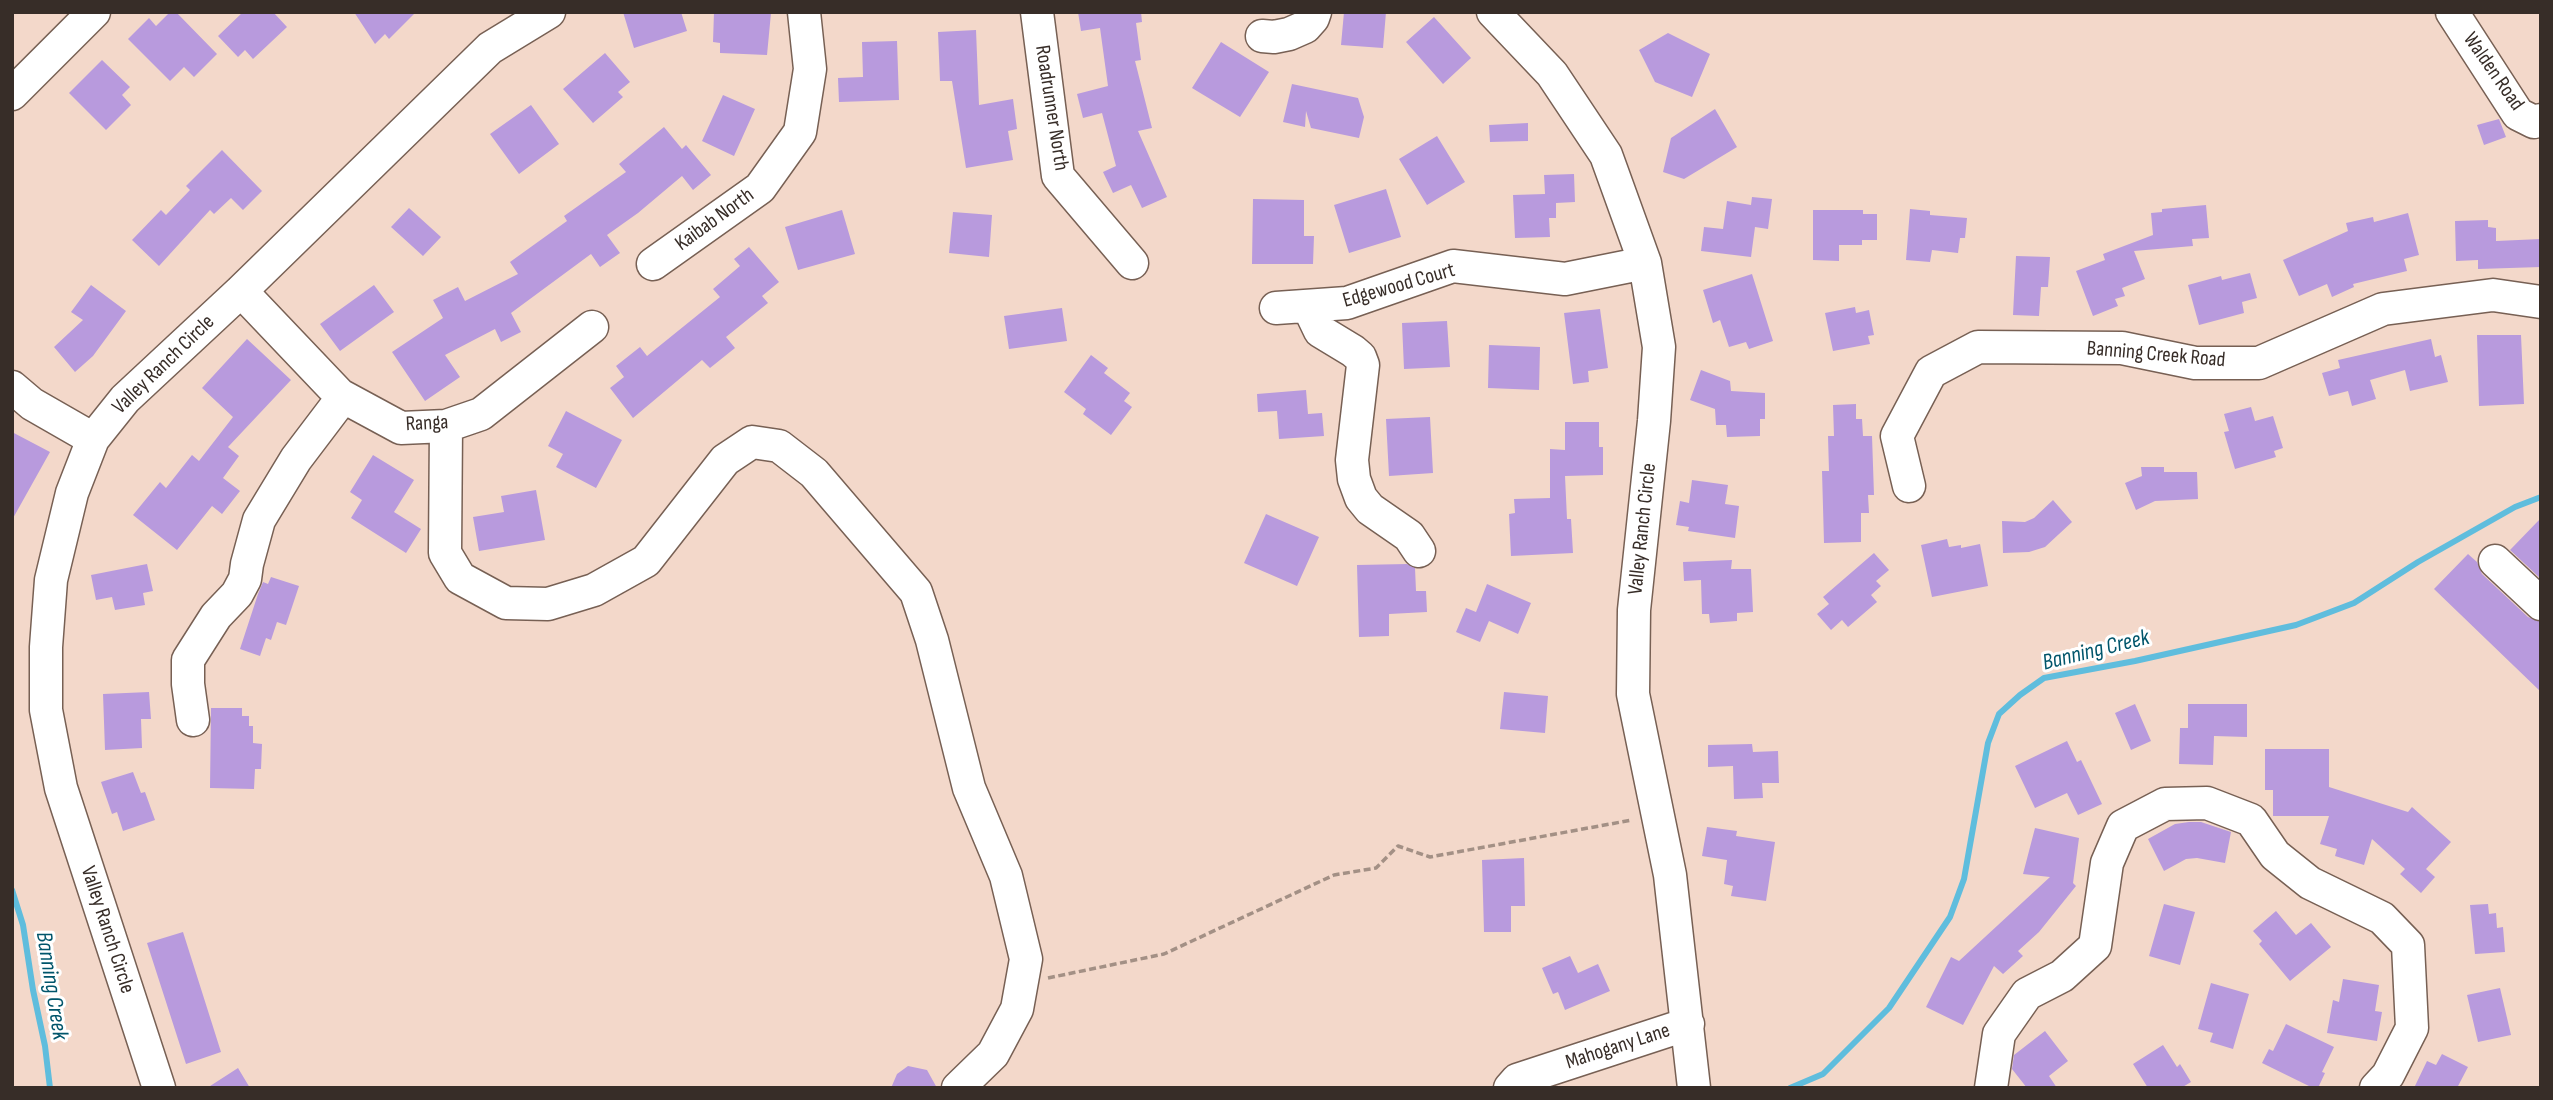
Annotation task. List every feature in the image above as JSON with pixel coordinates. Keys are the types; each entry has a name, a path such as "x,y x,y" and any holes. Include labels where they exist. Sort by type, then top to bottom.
{"street":[{"name":"Valley Ranch Circle","path":"159,1088 61,788 46,710 46,647 51,580 72,493 93,439 125,399 242,291 490,48 549,12"},
{"name":"Kaibab North","path":"653,264 760,188 800,132 810,69 804,12"},
{"name":"Roadrunner North","path":"1037,12 1058,176 1132,263"},
{"path":"1262,36 1274,37 1305,27 1315,12"},
{"name":"Valley Ranch Circle","path":"1493,12 1552,74 1606,155 1645,263 1659,347 1634,610 1633,694 1670,875 1694,1088"},
{"name":"Walden Road","path":"2452,12 2518,114 2534,122 2541,120"},
{"path":"12,94 85,15"},
{"name":"Edgewood Court","path":"1276,308 1347,303 1453,266 1565,279 1645,263"},
{"name":"Ranga","path":"242,291 343,397 401,428 446,426 481,414 592,327"},
{"name":"Banning Creek Road","path":"1909,486 1897,436 1931,372 1978,347 2122,348 2195,363 2259,363 2383,309 2493,295 2541,302"},
{"path":"1308,306 1320,331 1353,351 1360,357 1363,365 1352,460 1354,479 1362,498 1370,509 1409,536 1419,551"},
{"path":"12,387 32,404 93,439"},
{"path":"193,720 188,660 216,616 237,594 245,579 260,520 296,459 343,397"},
{"path":"446,426 445,553 460,578 506,603 548,604 594,590 646,561 724,460 752,442 779,446 814,474 916,592 932,640 970,788 1006,876 1026,959 1017,1009 993,1054 958,1088"},
{"path":"2496,561 2541,604"},
{"path":"1991,1088 1999,1034 2027,994 2062,976 2095,946 2107,863 2123,826 2165,804 2207,803 2251,820 2275,855 2309,883 2382,918 2408,945 2412,1028 2388,1075 2376,1088"},
{"name":"Mahogany Lane","path":"1510,1088 1517,1080 1688,1024"}],"path":[{"path":"1022,982 1080,973 1164,954 1334,875 1376,868 1398,846 1430,857 1657,815"}],"building":[{"path":"170,12 176,12 217,54 194,77 184,67 170,81 128,39 149,18 156,26"},
{"path":"243,12 273,12 287,27 253,59 245,50 238,57 218,36"},
{"path":"354,12 416,12 389,39 385,34 375,44"},
{"path":"623,12 681,12 687,31 634,48"},
{"path":"714,12 771,13 767,55 720,53 720,43 713,42"},
{"path":"1078,12 1141,12 1142,22 1136,23 1141,60 1135,61 1152,128 1138,131 1167,197 1142,208 1131,185 1113,193 1103,172 1116,166 1102,113 1083,118 1077,94 1108,86 1100,28 1081,31"},
{"path":"1344,12 1386,12 1383,48 1341,45"},
{"path":"1434,17 1471,58 1443,84 1406,42"},
{"path":"976,30 979,105 1013,99 1017,129 1008,131 1013,160 966,168 952,81 940,81 938,32"},
{"path":"1668,33 1710,54 1692,97 1655,82 1639,50"},
{"path":"897,41 899,100 839,102 838,78 863,77 862,42"},
{"path":"1221,42 1269,72 1240,117 1192,88"},
{"path":"605,53 630,82 618,92 623,97 593,123 563,89"},
{"path":"102,60 130,87 122,95 131,105 106,130 69,93"},
{"path":"1292,84 1358,98 1364,117 1359,138 1311,128 1306,111 1305,127 1283,122"},
{"path":"723,95 755,109 734,156 702,141"},
{"path":"531,105 559,144 519,174 490,134"},
{"path":"1715,109 1737,147 1684,179 1663,172 1671,138"},
{"path":"2499,119 2506,137 2484,145 2477,125"},
{"path":"1528,123 1528,141 1490,142 1489,125"},
{"path":"664,127 682,149 686,145 711,175 693,190 682,176 607,235 620,253 600,267 591,254 511,313 521,332 501,342 495,329 445,355 460,377 425,401 392,352 443,318 433,300 458,287 465,301 518,274 510,262 567,221 564,216 626,172 619,164"},
{"path":"1437,136 1465,182 1427,205 1399,159"},
{"path":"222,150 262,191 243,210 231,198 214,214 210,210 159,266 132,240 161,210 166,215 190,190 186,186"},
{"path":"1574,174 1575,202 1556,203 1556,218 1549,218 1550,237 1515,238 1513,195 1545,194 1544,175"},
{"path":"1386,189 1401,237 1349,253 1334,205"},
{"path":"1752,197 1772,199 1768,229 1755,227 1751,257 1701,251 1704,227 1723,229 1727,201 1751,205"},
{"path":"1253,199 1304,200 1304,236 1314,236 1313,264 1252,264"},
{"path":"2206,205 2209,238 2192,239 2193,246 2134,251 2145,279 2122,288 2125,296 2115,299 2118,306 2093,316 2076,271 2105,260 2103,254 2153,235 2151,213 2162,212 2162,209"},
{"path":"409,208 441,237 423,256 391,227"},
{"path":"1910,209 1930,211 1930,215 1967,218 1965,238 1960,238 1958,253 1932,250 1930,262 1906,260"},
{"path":"842,210 855,254 798,270 785,227"},
{"path":"1813,210 1863,210 1863,214 1877,214 1877,240 1862,240 1862,245 1839,245 1839,261 1813,260"},
{"path":"953,212 992,215 989,257 949,253"},
{"path":"2408,213 2419,255 2404,259 2407,271 2353,284 2354,287 2332,297 2327,284 2299,296 2283,260 2348,231 2346,223 2373,217 2374,222"},
{"path":"2488,220 2488,227 2496,228 2496,241 2541,239 2541,267 2478,269 2478,260 2456,261 2455,221"},
{"path":"749,247 779,282 762,296 768,303 726,337 735,348 710,368 702,360 633,418 610,388 624,377 616,366 640,347 647,356 720,297 713,289 740,266 734,259"},
{"path":"2016,256 2050,257 2048,287 2041,287 2039,316 2013,315"},
{"path":"2250,273 2257,298 2242,302 2244,313 2199,325 2188,285 2221,276 2222,280"},
{"path":"1752,274 1773,341 1749,349 1746,342 1729,347 1720,320 1713,323 1703,290"},
{"path":"91,285 126,311 93,356 75,372 54,347 83,320 71,312"},
{"path":"374,285 394,312 340,351 320,324"},
{"path":"1855,307 1856,313 1869,310 1874,335 1868,336 1870,344 1833,351 1825,313"},
{"path":"1062,308 1067,341 1009,349 1004,316"},
{"path":"1600,309 1608,368 1588,371 1589,382 1573,384 1564,313"},
{"path":"1447,321 1450,367 1404,369 1402,323"},
{"path":"2477,335 2521,335 2524,404 2479,406"},
{"path":"247,339 291,380 228,447 239,456 223,478 240,491 222,514 212,506 177,550 133,515 160,482 166,488 192,455 199,461 233,417 202,388"},
{"path":"2431,339 2435,357 2441,355 2448,382 2410,391 2405,370 2370,380 2376,399 2352,406 2348,391 2329,396 2322,373 2340,368 2338,360"},
{"path":"1489,345 1540,347 1539,390 1488,388"},
{"path":"1091,355 1108,368 1104,373 1130,393 1124,401 1132,407 1111,435 1083,414 1086,409 1064,392"},
{"path":"1701,370 1730,381 1731,391 1765,393 1765,419 1760,419 1760,436 1727,437 1726,425 1716,425 1715,409 1690,400"},
{"path":"1306,390 1308,414 1322,413 1324,436 1279,439 1277,411 1258,412 1257,394"},
{"path":"1856,404 1856,419 1862,419 1863,436 1872,436 1874,495 1868,495 1869,513 1861,513 1861,542 1824,543 1822,471 1829,471 1828,436 1834,436 1833,405"},
{"path":"2251,407 2255,421 2273,416 2283,448 2274,451 2276,457 2235,469 2224,432 2229,431 2224,414"},
{"path":"566,411 622,440 596,488 556,467 563,454 548,446"},
{"path":"1430,417 1433,473 1389,476 1386,419"},
{"path":"1565,422 1599,422 1599,447 1603,447 1603,475 1565,476 1567,519 1571,519 1573,553 1511,556 1509,514 1515,513 1514,499 1550,498 1550,449 1565,450"},
{"path":"12,432 50,452 12,520"},
{"path":"373,455 414,480 394,512 421,529 406,553 351,518 362,500 350,492"},
{"path":"2141,467 2164,467 2164,472 2197,472 2198,499 2155,501 2136,510 2125,483 2142,476"},
{"path":"1692,480 1728,485 1725,504 1739,506 1735,538 1688,531 1689,527 1676,525 1680,501 1689,503"},
{"path":"536,490 545,540 479,551 473,517 504,512 501,496"},
{"path":"2053,500 2072,522 2045,547 2029,552 2003,553 2002,521 2025,522 2034,518"},
{"path":"1266,514 1319,537 1297,586 1244,563"},
{"path":"2541,518 2541,579 2510,550"},
{"path":"1947,539 1949,547 1961,545 1961,548 1980,544 1988,586 1932,597 1921,545"},
{"path":"1874,553 1889,570 1876,581 1881,586 1871,595 1877,602 1848,627 1842,620 1831,630 1817,614 1829,604 1823,597"},
{"path":"2468,554 2477,562 2482,574 2528,617 2541,622 2541,692 2434,589"},
{"path":"1732,560 1731,569 1751,569 1753,612 1737,613 1737,621 1710,623 1709,614 1702,614 1701,580 1684,581 1683,562"},
{"path":"147,564 153,591 143,593 145,605 115,610 112,597 96,600 91,575"},
{"path":"1407,564 1415,568 1416,591 1426,591 1427,612 1389,614 1389,636 1359,637 1357,565"},
{"path":"271,577 299,586 286,625 277,622 271,640 266,638 260,656 240,649 263,582 268,584"},
{"path":"1487,584 1531,603 1518,634 1489,621 1480,642 1456,632 1466,608 1476,612"},
{"path":"149,692 151,719 141,719 142,748 105,750 103,694"},
{"path":"1504,692 1548,696 1545,733 1500,729"},
{"path":"2135,704 2151,741 2131,750 2115,713"},
{"path":"2188,704 2247,704 2247,737 2214,736 2213,765 2179,764 2180,728 2188,728"},
{"path":"211,708 242,708 242,716 249,716 249,726 253,726 253,743 262,744 261,769 255,769 254,789 210,788"},
{"path":"2067,741 2077,762 2081,760 2102,804 2078,815 2067,793 2035,808 2015,766"},
{"path":"1752,744 1753,752 1778,751 1779,783 1762,783 1763,798 1734,799 1733,766 1708,767 1708,745"},
{"path":"2265,749 2329,749 2329,787 2408,812 2412,807 2451,842 2426,869 2435,877 2421,893 2400,874 2405,869 2372,839 2364,865 2335,856 2337,849 2320,844 2329,816 2273,816 2273,790 2265,790"},
{"path":"133,772 141,793 145,792 155,820 123,831 117,812 112,814 101,782"},
{"path":"2201,822 2231,832 2225,863 2197,858 2186,859 2164,871 2148,839 2175,824"},
{"path":"1707,827 1737,831 1736,836 1775,842 1766,901 1731,896 1733,886 1724,884 1727,860 1702,856"},
{"path":"2035,828 2079,838 2073,883 2076,886 2039,932 2018,951 2023,956 2003,974 1994,966 1963,1025 1926,1007 1951,957 1959,961 2050,877 2023,874"},
{"path":"1524,858 1525,906 1511,906 1511,932 1484,932 1482,860"},
{"path":"2164,904 2195,912 2180,965 2149,956"},
{"path":"2488,904 2489,914 2496,913 2497,928 2503,927 2505,952 2475,954 2470,905"},
{"path":"2276,911 2296,935 2311,923 2331,947 2290,981 2259,944 2262,941 2253,931"},
{"path":"183,932 221,1052 186,1064 147,943"},
{"path":"1570,956 1578,973 1598,964 1610,991 1565,1010 1558,992 1553,994 1542,968"},
{"path":"2343,979 2379,985 2375,1011 2382,1012 2377,1041 2327,1033 2333,1000 2339,1002"},
{"path":"2211,983 2249,994 2233,1049 2210,1042 2213,1033 2198,1029"},
{"path":"2500,988 2511,1035 2478,1042 2467,995"},
{"path":"2286,1024 2334,1047 2318,1088 2262,1063 2269,1049 2273,1051"},
{"path":"2045,1031 2068,1061 2049,1076 2057,1088 2027,1088 2012,1069 2014,1055"},
{"path":"2163,1045 2177,1067 2180,1064 2191,1082 2181,1088 2148,1088 2133,1064"},
{"path":"2442,1054 2468,1067 2457,1088 2414,1088 2427,1061 2436,1065"},
{"path":"908,1066 927,1070 937,1088 891,1088 897,1074"},
{"path":"238,1068 250,1088 207,1088"}],"waterway":[{"name":"Banning Creek","path":"1790,1088 1823,1074 1889,1008 1950,917 1964,879 1988,743 1999,714 2020,695 2044,678 2296,625 2354,603 2418,562 2515,507 2541,497"},
{"name":"Banning Creek","path":"12,890 23,925 50,1088"}]}
